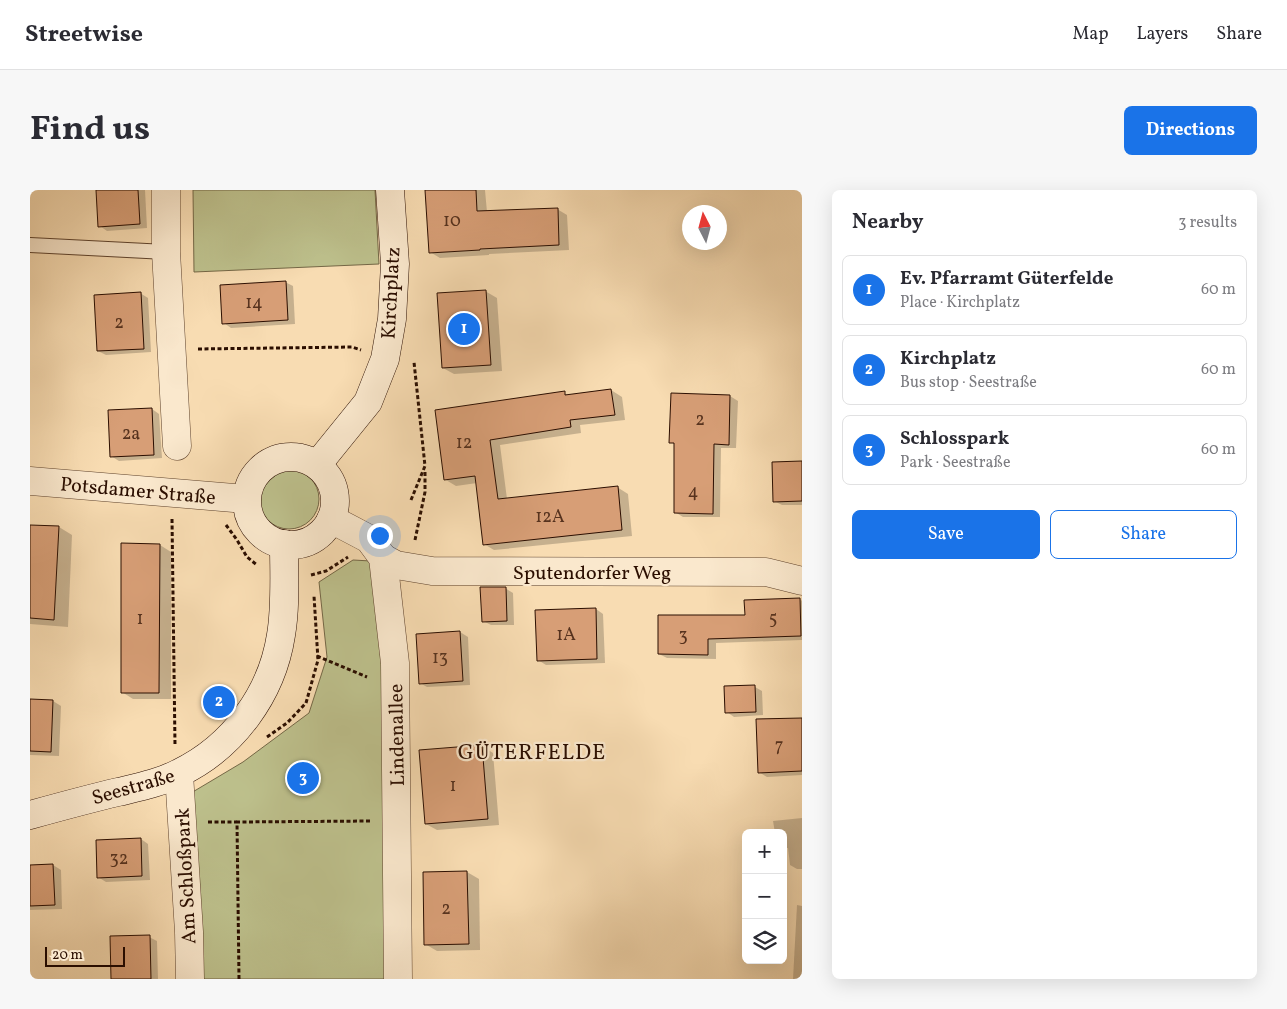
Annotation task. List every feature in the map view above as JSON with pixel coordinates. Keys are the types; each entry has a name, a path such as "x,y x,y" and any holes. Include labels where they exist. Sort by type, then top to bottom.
{"street":[{"path":"166,190 166,252 177,446"},
{"name":"Kirchplatz","path":"317,465 368,402 385,359 392,319 395,264 390,190"},
{"path":"291,456 305,458 317,465 327,476 334,489 335,505 331,519 323,531 312,539 298,544 284,544 272,541 261,534 253,524 248,512 246,499 249,486 256,473 266,464 278,458 291,456"},
{"name":"Potsdamer Straße","path":"30,481 246,499"},
{"path":"331,519 369,539 383,558"},
{"name":"Seestraße","path":"30,815 157,782 177,761 197,763 235,732 248,716 266,687 282,635 284,544"},
{"name":"Sputendorfer Weg","path":"383,558 396,565 432,571 766,572 802,581"},
{"name":"Lindenallee","path":"383,558 395,663 398,979"},
{"name":"Am Schloßpark","path":"177,761 189,932 190,979"}],"lane":[{"path":"30,245 166,252"}],"path":[{"path":"172,349 352,347"},
{"path":"409,567 425,492 425,466 415,371"},
{"path":"411,500 425,466"},
{"path":"172,516 177,761"},
{"path":"317,656 395,689"},
{"path":"239,979 237,822 397,821"}],"green space":[{"path":"193,190 375,190 379,264 194,272"},
{"path":"289,469 306,474 314,482 319,499 314,516 306,524 289,529 272,524 264,516 259,499 264,482 272,474"},
{"path":"353,560 371,561 387,663 389,979 195,979 191,793 243,762 309,713 327,657 319,582"}],"building":[{"path":"96,190 138,190 140,224 98,227"},
{"path":"425,190 476,190 477,211 558,208 559,245 429,253"},
{"path":"286,281 288,320 222,324 220,285"},
{"path":"486,290 491,365 442,368 437,293"},
{"path":"141,292 144,349 97,351 94,295"},
{"path":"611,389 615,415 570,420 571,427 490,440 498,499 618,486 622,530 483,545 475,476 444,480 435,410 565,391 565,395"},
{"path":"671,393 730,395 729,445 714,444 713,514 674,513 674,443 669,443"},
{"path":"152,408 154,455 110,457 108,410"},
{"path":"802,461 802,501 773,502 772,462"},
{"path":"30,525 59,526 54,620 30,618"},
{"path":"121,543 160,544 159,693 121,693"},
{"path":"480,587 506,587 507,621 482,622"},
{"path":"800,598 801,636 708,639 708,655 658,654 658,615 745,615 744,600"},
{"path":"596,608 597,659 537,661 535,610"},
{"path":"460,631 463,681 419,684 416,634"},
{"path":"755,685 756,712 725,713 724,686"},
{"path":"30,699 53,700 51,752 30,751"},
{"path":"802,718 802,771 758,773 756,719"},
{"path":"482,745 488,819 425,824 419,750"},
{"path":"141,838 142,876 97,878 96,840"},
{"path":"53,864 55,905 30,906 30,865"},
{"path":"467,871 469,944 424,945 423,872"},
{"path":"150,935 151,979 111,979 110,936"}],"place":[{"name":"Ev. Pfarramt Güterfelde","path":"464,329"},
{"name":"Kirchplatz","path":"219,702"},
{"name":"Schlosspark","path":"303,778"}],"district":[{"name":"GÜTERFELDE","path":"532,751"}]}
